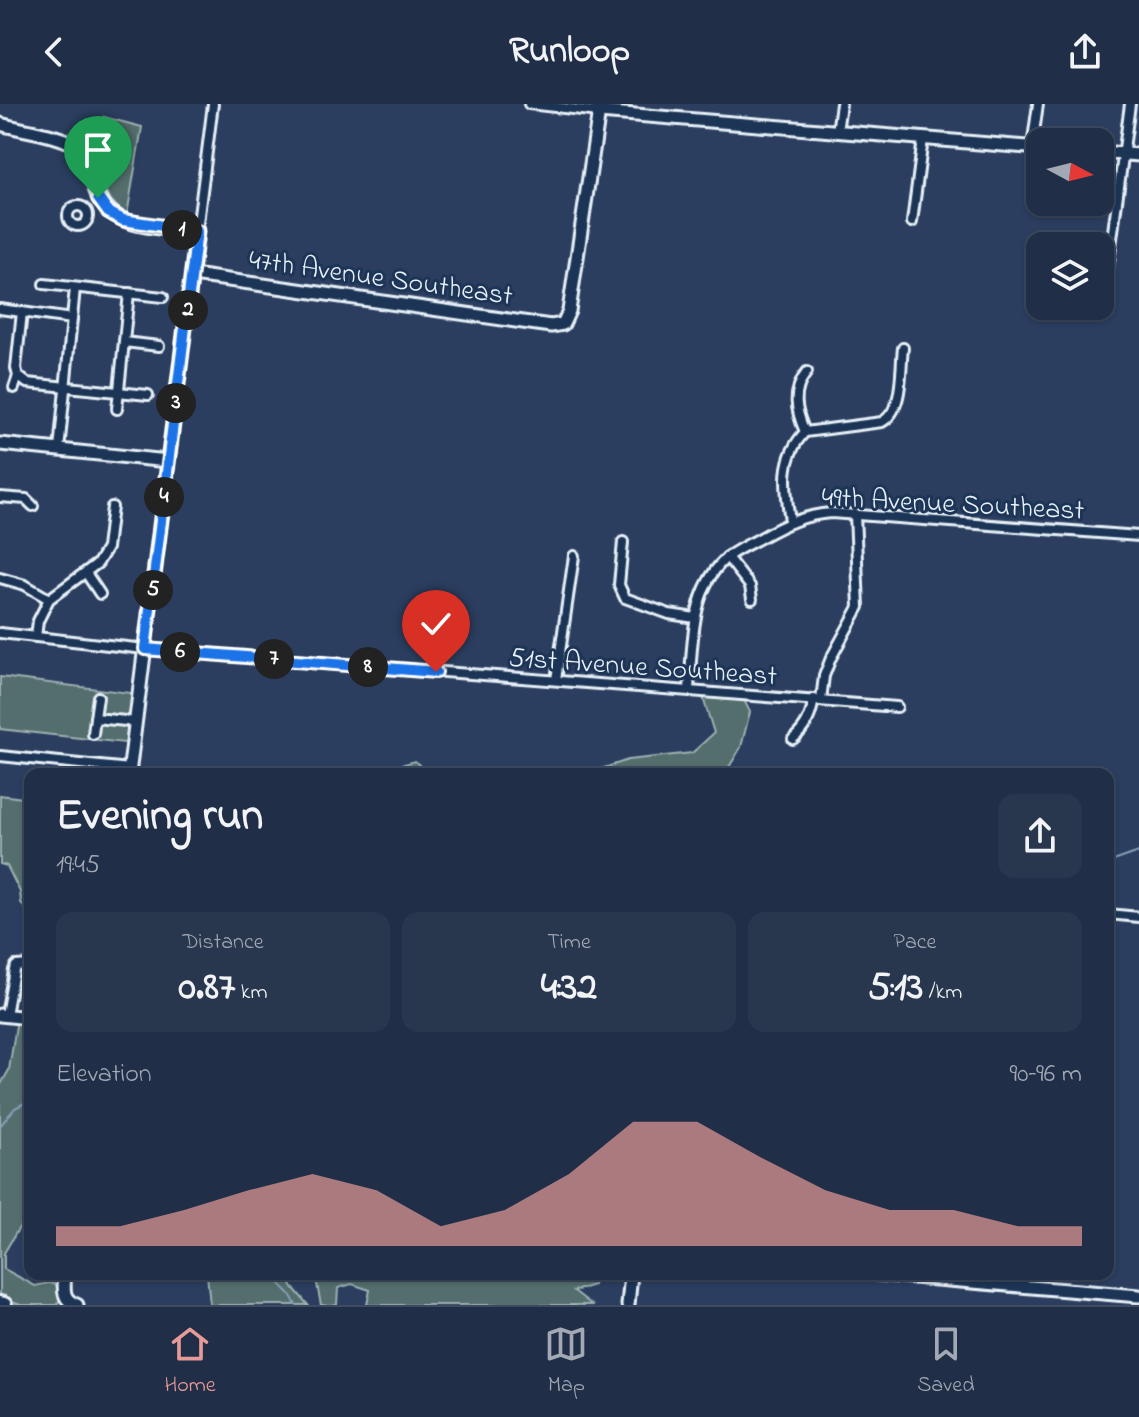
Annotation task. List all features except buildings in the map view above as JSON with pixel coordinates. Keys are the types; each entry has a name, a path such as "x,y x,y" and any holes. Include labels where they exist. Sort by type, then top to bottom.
{"street":[{"path":"129,768 213,104"},
{"path":"529,104 1026,146"},
{"path":"660,117 661,104"},
{"path":"837,132 841,104"},
{"path":"1037,128 1038,104"},
{"path":"1113,232 1130,104"},
{"name":"47th Avenue Southeast","path":"193,275 551,326 563,324 569,311 600,108"},
{"path":"0,124 75,145 89,163 98,198 108,212 123,220 197,231"},
{"path":"912,222 923,139"},
{"path":"1114,153 1139,155"},
{"path":"85,209 98,198"},
{"path":"44,284 163,297"},
{"path":"59,450 75,288"},
{"path":"117,409 129,293"},
{"path":"0,309 72,319"},
{"path":"14,388 18,376 16,368 22,312"},
{"path":"124,342 159,346"},
{"path":"790,521 785,470 794,444 805,432 889,419 896,406 903,348"},
{"path":"805,432 796,412 796,398 799,382 807,372"},
{"path":"18,376 27,383 148,395"},
{"path":"0,444 168,461"},
{"path":"0,497 26,499 33,506"},
{"path":"36,637 43,608 49,599 98,563 107,548 112,507"},
{"name":"49th Avenue Southeast","path":"727,557 790,521 813,514 855,514 1139,536"},
{"path":"793,739 803,731 831,658 859,607 855,514"},
{"path":"623,542 619,585 625,598 669,614 695,618"},
{"path":"556,680 574,556"},
{"path":"689,689 695,618 705,586 727,557 750,586 752,599"},
{"path":"86,573 100,594"},
{"path":"0,578 25,585 49,599"},
{"name":"51st Avenue Southeast","path":"0,633 145,649 897,707"},
{"path":"93,734 98,697"},
{"path":"95,718 136,722"},
{"path":"0,756 103,768"},
{"path":"1114,915 1139,917"},
{"path":"24,965 16,966 14,970 3,1015 24,1017"},
{"path":"65,1280 64,1289 72,1303"},
{"path":"628,1305 630,1280"},
{"path":"948,1280 1139,1296"}],"green space":[{"path":"104,117 142,127 127,215 107,194 90,153 113,131"},
{"path":"0,677 139,694 133,744 0,729"},
{"path":"701,691 741,694 750,712 741,747 729,768 604,768 628,760 692,753 714,733"},
{"path":"415,761 422,768 390,768"},
{"path":"0,795 24,798 24,907 7,866 0,864"},
{"path":"17,1019 24,1020 24,1219 4,1253 4,1269 35,1286 56,1284 60,1299 57,1305 21,1305 0,1298 0,1086 9,1070"},
{"path":"208,1280 287,1280 308,1305 210,1305"},
{"path":"316,1280 594,1280 594,1285 574,1291 592,1305 367,1305 370,1290 352,1284 338,1288 337,1305 321,1305"}],"waterway":[{"path":"1114,861 1139,852"},
{"path":"0,1126 15,1108 24,1103"},
{"path":"276,1280 296,1305"}],"route":[{"path":"98,198 108,212 123,220 197,231 145,649 436,672"}]}
